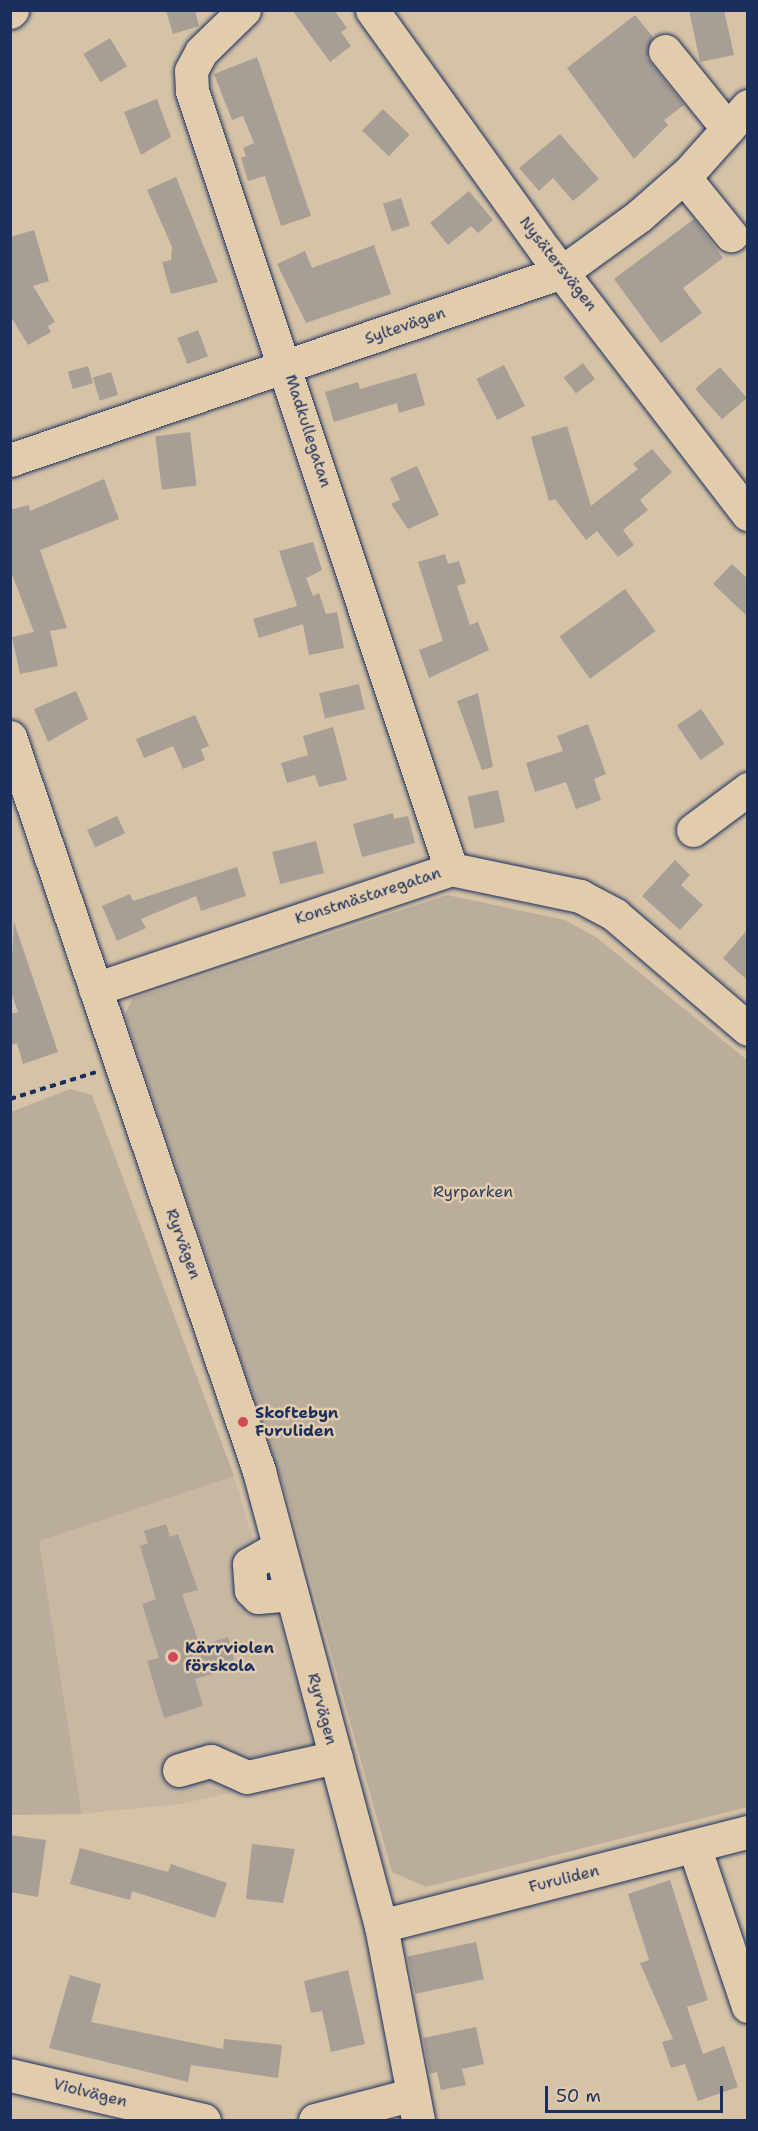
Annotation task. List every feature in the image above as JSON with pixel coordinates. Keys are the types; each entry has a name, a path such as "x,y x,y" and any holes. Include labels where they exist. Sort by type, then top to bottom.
{"street":[{"name":"Madkullegatan","path":"244,10 201,52 191,71 192,91 286,366 451,869"},
{"name":"Nysätersvägen","path":"372,10 562,272 747,514"},
{"path":"665,51 738,118"},
{"name":"Syltevägen","path":"10,460 562,272 684,177 738,118"},
{"path":"684,177 731,235"},
{"name":"Ryrvägen","path":"10,737 239,1412 381,1926 414,2108"},
{"path":"693,830 747,789"},
{"name":"Konstmästaregatan","path":"94,989 451,869 580,896 606,910 747,1029"},
{"name":"Ryrvägen","path":"179,1770 211,1761 247,1777 336,1757"},
{"name":"Furuliden","path":"381,1926 747,1832"},
{"path":"694,1846 747,2006"},
{"name":"Violvägen","path":"10,2075 204,2121"},
{"path":"315,2121 414,2108"}],"path":[{"path":"10,1099 120,1065"}],"shaded area":[{"name":"Kärrviolen förskola","path":"234,1476 325,1773 179,1804 82,1814 39,1541"}],"green space":[{"name":"Ryrparken","path":"447,895 565,920 596,937 747,1060 748,1807 426,1887 392,1872 290,1506 125,1015 132,999"},
{"path":"70,1089 92,1095 234,1476 39,1541 82,1814 11,1815 11,1112"}],"building":[{"path":"166,10 195,10 199,26 173,34"},
{"path":"292,10 334,10 347,28 341,32 351,46 330,62"},
{"path":"689,10 724,10 734,55 700,62"},
{"path":"635,15 653,37 647,58 684,105 664,120 668,125 634,159 567,68"},
{"path":"110,38 127,66 100,82 83,54"},
{"path":"257,57 311,216 281,226 265,176 248,181 241,158 246,156 243,148 254,143 243,116 232,120 214,74"},
{"path":"157,99 171,137 141,155 124,112"},
{"path":"383,109 410,135 389,156 362,131"},
{"path":"560,134 599,179 573,201 553,178 539,191 519,168"},
{"path":"176,177 218,282 171,294 162,262 171,260 172,247 147,190"},
{"path":"469,191 493,220 478,233 471,226 448,245 430,223"},
{"path":"401,198 410,226 392,231 383,204"},
{"path":"694,219 723,258 683,288 702,313 661,343 614,279"},
{"path":"34,230 49,281 33,286 55,322 48,326 51,332 28,345 10,315 10,237"},
{"path":"374,245 391,294 306,323 277,264 305,251 312,268"},
{"path":"198,330 208,356 187,364 177,338"},
{"path":"583,363 595,379 576,393 564,377"},
{"path":"504,365 525,406 497,420 476,379"},
{"path":"88,366 93,383 73,389 68,372"},
{"path":"720,367 747,398 722,420 695,389"},
{"path":"111,372 118,395 100,401 93,378"},
{"path":"416,373 425,405 399,413 397,403 334,422 325,392 358,382 360,389"},
{"path":"567,426 591,506 638,469 633,464 652,449 672,472 640,500 648,510 623,530 634,545 618,557 597,531 586,540 555,499 549,501 531,437"},
{"path":"190,432 197,486 162,490 155,436"},
{"path":"417,466 439,515 408,529 391,504 400,500 390,478"},
{"path":"104,479 119,519 40,550 67,628 50,631 58,666 20,674 12,637 34,632 10,569 10,510 29,505 30,511"},
{"path":"313,542 322,570 306,578 313,596 319,593 326,614 337,612 344,648 309,655 303,624 259,638 253,619 297,606 279,551"},
{"path":"445,554 448,564 459,561 466,583 457,586 470,625 478,622 489,650 429,678 419,650 443,641 418,562"},
{"path":"732,564 747,578 747,616 713,584"},
{"path":"625,589 656,631 590,679 559,637"},
{"path":"359,684 365,709 325,719 319,693"},
{"path":"76,691 88,719 48,742 34,709"},
{"path":"478,693 493,767 482,770 457,701"},
{"path":"701,709 724,744 700,760 677,725"},
{"path":"195,715 209,746 201,749 205,760 183,769 173,746 144,758 136,739"},
{"path":"588,724 606,774 594,779 601,800 576,809 566,782 535,792 526,763 563,751 557,736"},
{"path":"333,727 347,780 319,787 315,775 287,783 281,763 308,755 303,736"},
{"path":"498,790 505,822 475,829 468,796"},
{"path":"393,813 394,819 408,816 415,843 362,857 353,824"},
{"path":"117,816 125,833 95,847 87,830"},
{"path":"316,841 324,873 280,884 272,852"},
{"path":"675,860 690,875 681,885 703,905 680,930 642,896"},
{"path":"237,867 246,896 201,911 196,896 141,919 146,928 117,941 102,906 130,894 133,901"},
{"path":"14,922 58,1052 23,1064 17,1043 10,1045 10,1014 18,1012 10,989"},
{"path":"747,930 747,980 723,958"},
{"path":"166,1524 170,1537 178,1534 198,1590 182,1594 200,1646 228,1637 236,1667 195,1679 203,1706 164,1718 147,1661 159,1658 142,1604 156,1599 140,1546 148,1543 144,1531"},
{"path":"10,1835 46,1840 38,1897 10,1892"},
{"path":"252,1844 295,1849 283,1903 246,1899"},
{"path":"80,1848 168,1872 171,1864 227,1883 215,1918 132,1891 130,1900 70,1884"},
{"path":"670,1880 708,2000 687,2007 703,2054 724,2046 738,2087 698,2101 685,2064 671,2068 662,2042 673,2039 640,1963 649,1960 628,1894"},
{"path":"476,1942 484,1979 415,1994 408,1957"},
{"path":"348,1970 365,2044 331,2052 322,2011 311,2013 304,1981"},
{"path":"70,1975 101,1984 91,2022 223,2049 224,2039 282,2045 278,2078 191,2065 188,2082 49,2048"},
{"path":"476,2027 484,2064 462,2069 466,2085 441,2090 437,2072 430,2074 423,2038"}],"place":[{"name":"Skoftebyn Furuliden","path":"243,1422"},
{"name":"Kärrviolen förskola","path":"173,1657"}]}
